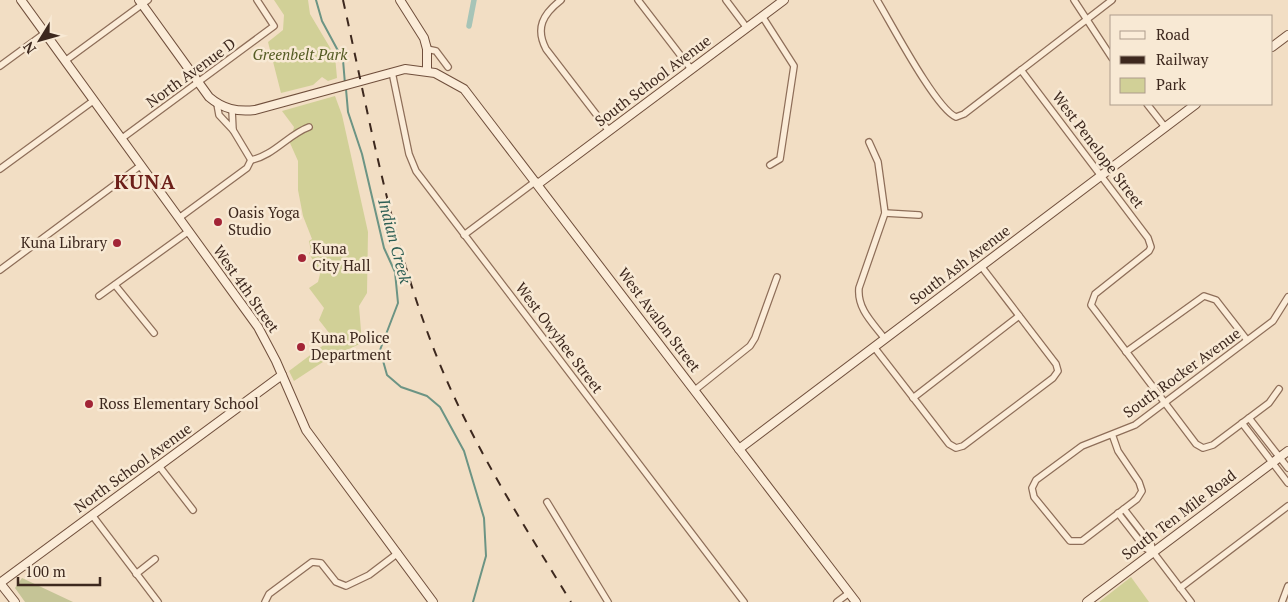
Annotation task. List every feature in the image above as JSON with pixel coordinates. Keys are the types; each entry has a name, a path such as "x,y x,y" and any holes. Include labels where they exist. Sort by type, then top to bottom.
{"main road":[{"name":"West 4th Street","path":"21,0 258,327 282,375 298,416 313,442 398,553 431,601"},
{"path":"400,0 424,38 427,49 427,71"},
{"name":"South School Avenue","path":"537,183 784,0"},
{"path":"143,1 198,83 217,104 232,110"},
{"path":"1273,46 1288,34"},
{"name":"West Avalon Street","path":"232,110 255,110 405,69 427,71 450,79 464,89 856,602"},
{"name":"South Ash Avenue","path":"740,449 1195,105"},
{"name":"North School Avenue","path":"0,583 282,375"},
{"name":"South Ten Mile Road","path":"1087,602 1288,450"},
{"path":"0,583 15,602"}],"street":[{"name":"North Avenue D","path":"121,139 274,26 257,0"},
{"path":"561,0 548,11 540,26 541,40 546,50 609,131"},
{"path":"638,0 691,69"},
{"path":"726,0 747,28"},
{"path":"877,0 934,94 948,112 956,117 964,114 1112,0"},
{"path":"1074,0 1085,20 1110,55"},
{"path":"65,61 143,1"},
{"path":"762,16 794,66 784,124 782,154 780,159 770,165"},
{"path":"0,66 45,33"},
{"path":"427,49 436,51 448,67"},
{"name":"West Penelope Street","path":"1021,70 1148,238 1151,247 1146,255 1095,294 1091,301 1093,309 1126,352"},
{"name":"West Owyhee Street","path":"392,72 409,154 416,171 744,602"},
{"path":"0,169 93,101"},
{"path":"217,104 219,115 233,130 251,160"},
{"path":"1148,105 1165,127"},
{"path":"232,110 233,130"},
{"path":"179,218 247,168 251,160 259,158 297,131 309,127"},
{"path":"869,142 878,162 884,213 859,288 858,298 862,309 885,339"},
{"path":"0,270 140,166"},
{"path":"464,235 537,183"},
{"path":"884,213 919,215"},
{"path":"99,296 189,231"},
{"path":"874,347 948,444 956,448 963,446 1046,384 1058,371 1056,364 981,266"},
{"path":"695,390 750,346 756,335 777,277"},
{"path":"115,284 154,333"},
{"path":"1247,340 1216,300 1209,296 1199,298 1126,352 1196,444 1203,448 1213,446 1269,403 1279,389"},
{"name":"South Rocker Avenue","path":"1118,513 1082,541 1074,543 1066,539 1034,497 1032,488 1036,480 1076,450 1135,426 1273,322 1287,302"},
{"path":"913,398 1020,316"},
{"path":"1249,418 1288,468"},
{"path":"1242,423 1288,483"},
{"path":"1112,434 1118,451 1139,482 1142,491 1137,499 1118,513 1145,548 1153,552"},
{"path":"159,466 193,510"},
{"path":"547,502 608,602"},
{"path":"1180,588 1288,506"},
{"path":"1124,509 1150,544 1153,552 1191,602"},
{"path":"92,515 158,602"},
{"path":"265,601 268,594 308,565 316,562 321,564 341,585 350,585 369,575 398,553"},
{"path":"136,574 155,559"},
{"path":"1282,602 1288,586"},
{"path":"837,602 849,593"}],"green space":[{"name":"Greenbelt Park","path":"274,0 308,0 310,14 335,56 337,78 328,81 322,77 313,85 281,93 268,42 283,30 284,15"},
{"name":"Greenbelt Park","path":"335,96 342,115 368,232 367,293 359,306 362,343 329,358 294,381 289,371 333,338 319,320 324,308 309,288 318,282 320,274 309,253 311,251 309,241 312,239 303,216 298,190 298,161 290,143 294,127 282,111"},
{"path":"1131,577 1149,602 1099,602"}],"shaded area":[{"path":"22,578 73,602 25,602 15,588"}],"waterway":[{"name":"Indian Creek","path":"316,0 322,21 343,60 345,84"},
{"path":"469,26 474,0"},
{"name":"Indian Creek","path":"346,89 348,112 362,154 384,248 395,272 398,303 380,350 387,375 401,387 427,396 440,407 464,451 484,518 486,556 473,602"}],"railway":[{"path":"343,0 392,219 404,262 433,347 462,414 479,446 514,509 571,602"}],"place":[{"name":"Oasis Yoga Studio","path":"218,222"},
{"name":"Kuna Library","path":"117,243"},
{"name":"Kuna City Hall","path":"302,258"},
{"name":"Kuna Police Department","path":"301,347"},
{"name":"Ross Elementary School","path":"89,404"}],"district":[{"name":"KUNA","path":"145,182"}]}
